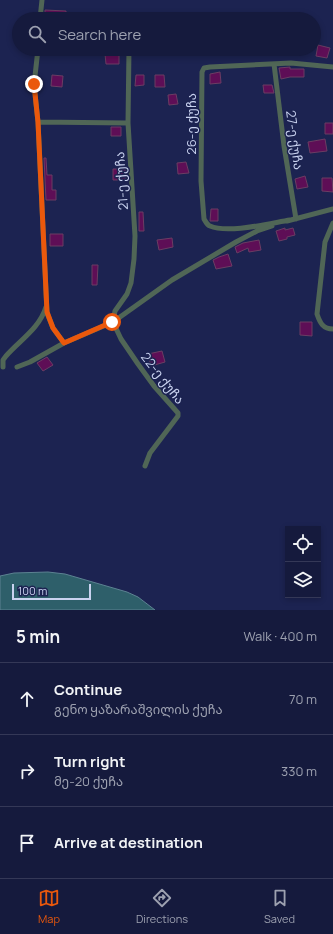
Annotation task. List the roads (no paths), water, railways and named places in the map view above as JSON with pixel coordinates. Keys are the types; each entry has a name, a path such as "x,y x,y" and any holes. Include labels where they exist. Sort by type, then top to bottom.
{"street":[{"path":"41,12 42,0"},
{"path":"37,56 34,84 38,122 47,312 53,328 64,343"},
{"name":"21-ე ქუჩა","path":"112,322 115,311 127,294 131,283 134,259 135,236 128,123 129,56"},
{"name":"26-ე ქუჩა","path":"290,220 227,229 210,226 204,219 201,181 203,70 206,67 291,63 333,67"},
{"name":"27-ე ქუჩა","path":"274,64 284,146 296,219"},
{"path":"38,122 128,123"},
{"path":"17,367 30,362 64,343 112,322 172,280 257,231 290,220 333,209"},
{"path":"333,223 325,242 317,314 320,324 328,329 333,329"},
{"path":"3,367 6,356 24,339 39,321 44,314 47,304"},
{"name":"22-ე ქუჩა","path":"112,322 120,338 138,364 154,386 178,413 177,418 150,453 145,466"}]}
